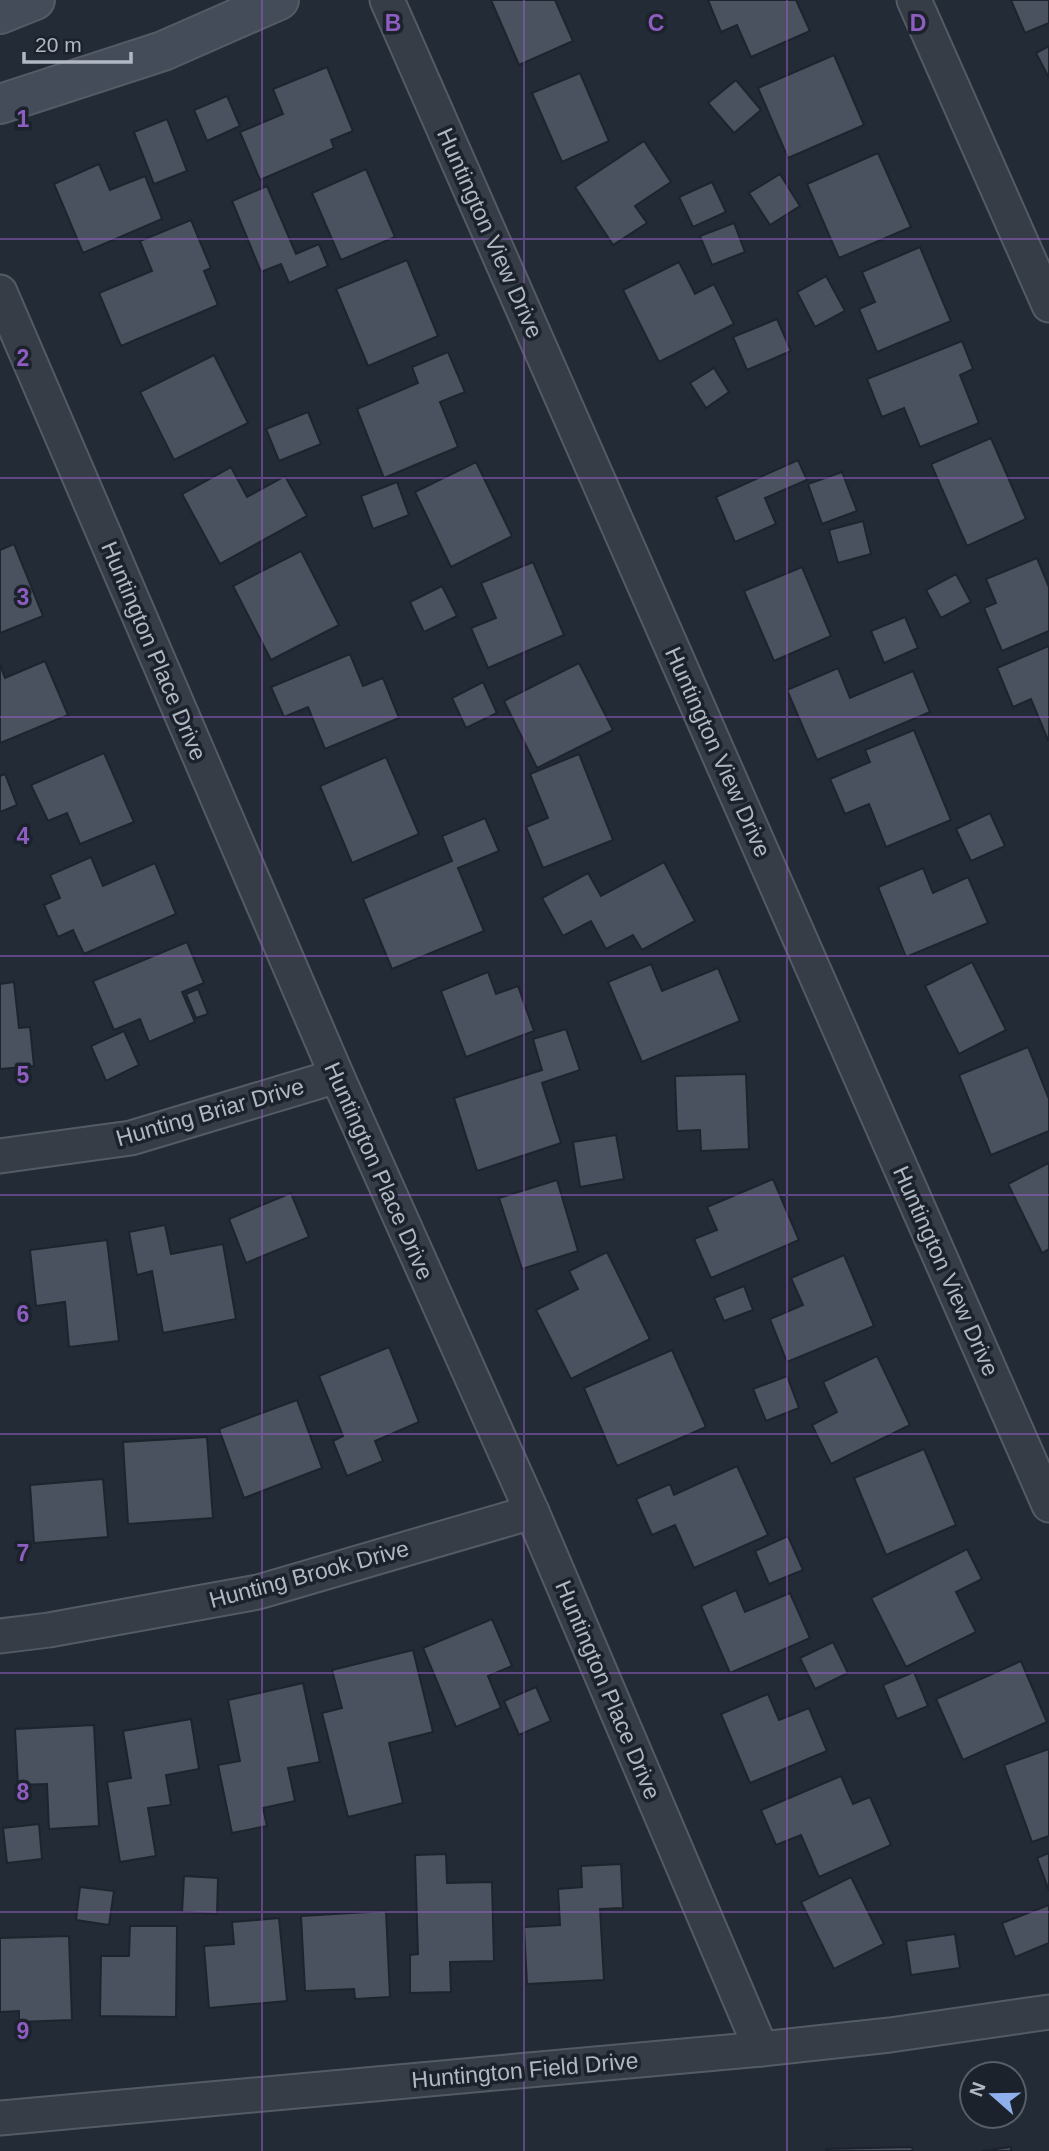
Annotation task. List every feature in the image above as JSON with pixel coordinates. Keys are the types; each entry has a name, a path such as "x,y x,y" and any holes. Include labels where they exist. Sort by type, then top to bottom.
{"main road":[{"path":"0,14 35,0"},
{"path":"0,104 163,51 279,0"}],"street":[{"name":"Huntington View Drive","path":"387,0 1049,1505"},
{"path":"914,0 1049,305"},
{"name":"Huntington Place Drive","path":"0,292 337,1076 532,1512 761,2049"},
{"name":"Hunting Briar Drive","path":"0,1156 131,1138 337,1076"},
{"name":"Hunting Brook Drive","path":"0,1636 49,1630 258,1592 532,1512"},
{"name":"Huntington Field Drive","path":"0,2118 761,2049 890,2035 1049,2012"}],"building":[{"path":"491,0 555,0 573,41 519,65"},
{"path":"708,0 796,0 810,31 751,57 737,25 721,32"},
{"path":"1011,0 1049,0 1049,23 1025,33"},
{"path":"1049,46 1049,78 1036,53"},
{"path":"834,55 864,125 788,158 758,88"},
{"path":"327,67 353,131 331,140 334,148 260,180 240,132 283,114 273,89"},
{"path":"580,73 609,141 562,162 532,93"},
{"path":"736,80 761,110 734,133 708,103"},
{"path":"227,96 240,126 207,141 194,110"},
{"path":"167,119 187,171 154,184 134,132"},
{"path":"644,141 671,182 635,206 647,223 613,245 575,187"},
{"path":"878,153 911,227 839,258 807,184"},
{"path":"99,164 110,190 145,176 162,219 83,253 54,184"},
{"path":"366,169 395,237 341,260 312,193"},
{"path":"780,174 800,206 770,225 749,193"},
{"path":"712,182 726,212 693,227 679,197"},
{"path":"267,186 296,254 319,244 328,266 289,283 281,264 261,272 232,201"},
{"path":"191,220 211,268 204,271 218,305 121,346 99,293 152,271 140,241"},
{"path":"734,223 745,252 712,265 700,236"},
{"path":"920,247 951,321 877,352 859,309 875,302 862,272"},
{"path":"407,260 438,336 368,366 336,289"},
{"path":"679,262 695,294 714,284 734,324 659,362 623,290"},
{"path":"826,276 845,311 815,327 797,292"},
{"path":"777,319 791,351 747,370 733,337"},
{"path":"962,341 973,369 960,375 979,423 920,447 904,408 882,417 867,379"},
{"path":"448,352 465,392 440,402 458,447 384,478 357,409 418,383 412,367"},
{"path":"214,355 248,423 174,460 140,392"},
{"path":"714,368 729,392 706,408 690,383"},
{"path":"308,412 321,444 279,461 266,429"},
{"path":"991,438 1026,519 967,546 931,464"},
{"path":"798,460 807,480 765,498 776,524 735,542 716,497"},
{"path":"476,462 512,536 451,567 415,492"},
{"path":"231,467 247,497 285,476 307,516 220,564 182,494"},
{"path":"842,472 857,511 822,524 808,484"},
{"path":"397,482 409,515 373,529 361,496"},
{"path":"863,521 871,554 838,563 829,530"},
{"path":"14,544 43,616 0,633 0,550"},
{"path":"301,551 339,625 271,660 233,586"},
{"path":"1037,558 1049,587 1049,631 1002,651 984,608 996,603 986,579"},
{"path":"533,562 564,635 488,668 471,628 496,618 481,583"},
{"path":"802,567 831,636 774,661 744,591"},
{"path":"956,574 971,602 941,618 926,590"},
{"path":"442,586 457,616 424,632 410,602"},
{"path":"905,617 918,648 884,663 871,631"},
{"path":"1049,646 1048,740 1031,699 1013,707 997,668"},
{"path":"350,654 363,686 383,678 399,718 325,749 308,707 284,717 271,687"},
{"path":"45,661 68,715 0,743 0,664 5,678"},
{"path":"579,663 613,730 537,768 504,701"},
{"path":"838,668 850,698 913,671 930,712 817,760 787,690"},
{"path":"483,682 497,713 466,728 452,698"},
{"path":"914,730 951,820 886,847 869,804 845,814 830,779 870,762 865,750"},
{"path":"104,753 134,822 80,844 67,813 48,821 31,785"},
{"path":"579,754 613,840 543,868 526,827 548,818 530,774"},
{"path":"386,757 419,834 352,863 320,786"},
{"path":"5,774 17,805 0,812 0,776"},
{"path":"990,813 1005,846 971,861 956,829"},
{"path":"485,818 499,851 458,868 484,931 392,969 363,899 452,861 442,836"},
{"path":"91,857 103,886 155,863 176,914 84,954 73,930 58,937 44,905 60,898 50,875"},
{"path":"664,862 695,921 642,950 633,935 606,949 591,921 563,936 542,898 588,873 601,896"},
{"path":"923,868 933,893 968,877 988,923 906,957 878,887"},
{"path":"187,942 204,983 182,992 195,1022 149,1042 140,1019 114,1030 93,981"},
{"path":"972,962 1006,1030 959,1054 925,986"},
{"path":"651,964 662,991 718,968 740,1021 642,1062 608,982"},
{"path":"488,972 496,994 518,986 534,1031 466,1057 441,991"},
{"path":"14,982 19,1028 30,1027 34,1066 0,1069 0,984"},
{"path":"198,989 208,1014 196,1018 186,994"},
{"path":"566,1029 580,1070 542,1083 561,1143 477,1171 454,1098 542,1070 533,1039"},
{"path":"124,1031 139,1065 106,1081 91,1046"},
{"path":"1028,1047 1049,1099 1049,1131 991,1155 959,1075"},
{"path":"746,1074 749,1149 701,1151 700,1130 677,1131 675,1076"},
{"path":"616,1135 624,1179 580,1187 573,1142"},
{"path":"1049,1163 1049,1249 1042,1253 1008,1184"},
{"path":"773,1179 799,1240 711,1278 694,1239 717,1230 707,1207"},
{"path":"557,1180 578,1251 522,1269 499,1198"},
{"path":"291,1193 309,1237 246,1263 229,1219"},
{"path":"165,1225 171,1254 223,1244 236,1319 163,1333 152,1271 137,1275 129,1232"},
{"path":"107,1240 119,1341 69,1347 65,1302 36,1306 30,1250"},
{"path":"607,1252 650,1339 571,1379 536,1310 578,1289 569,1271"},
{"path":"844,1255 874,1326 787,1362 770,1319 803,1305 791,1278"},
{"path":"744,1286 753,1310 724,1321 714,1298"},
{"path":"389,1347 419,1422 375,1441 383,1461 347,1476 333,1441 343,1436 319,1376"},
{"path":"672,1350 706,1427 617,1466 584,1388"},
{"path":"877,1356 910,1425 831,1464 812,1425 837,1412 823,1382"},
{"path":"787,1376 799,1408 766,1421 753,1389"},
{"path":"297,1400 322,1468 244,1498 219,1429"},
{"path":"207,1437 213,1518 128,1524 123,1442"},
{"path":"924,1449 956,1525 886,1555 854,1478"},
{"path":"737,1466 768,1535 694,1568 675,1525 652,1535 636,1499 670,1484 674,1495"},
{"path":"103,1479 108,1537 34,1543 30,1485"},
{"path":"788,1536 803,1570 769,1584 755,1551"},
{"path":"967,1549 982,1579 956,1592 976,1632 906,1667 871,1598"},
{"path":"736,1590 745,1612 790,1593 810,1638 730,1673 701,1606"},
{"path":"492,1619 512,1666 488,1676 501,1708 456,1727 423,1648"},
{"path":"833,1642 848,1673 815,1689 800,1658"},
{"path":"413,1650 433,1732 389,1743 403,1803 348,1817 322,1713 342,1708 332,1670"},
{"path":"1021,1661 1047,1722 963,1760 936,1699"},
{"path":"914,1672 928,1706 897,1719 883,1685"},
{"path":"303,1683 320,1762 288,1768 295,1801 263,1808 267,1826 232,1833 218,1765 240,1761 228,1700"},
{"path":"536,1687 551,1721 519,1735 504,1701"},
{"path":"768,1694 779,1720 809,1708 827,1751 750,1783 721,1714"},
{"path":"191,1719 199,1769 166,1775 171,1805 148,1808 156,1856 120,1862 107,1782 131,1778 123,1731"},
{"path":"94,1725 99,1826 49,1829 47,1784 18,1785 15,1729"},
{"path":"1049,1749 1049,1836 1032,1842 1004,1765"},
{"path":"841,1776 853,1804 870,1797 891,1845 819,1877 801,1835 776,1845 761,1810"},
{"path":"39,1824 42,1859 7,1863 3,1828"},
{"path":"1049,1853 1049,1891 1037,1858"},
{"path":"446,1854 447,1883 492,1882 494,1961 450,1962 451,1992 410,1993 410,1955 418,1954 415,1855"},
{"path":"621,1864 623,1908 600,1909 604,1980 527,1984 524,1927 560,1925 558,1889 582,1887 581,1866"},
{"path":"184,1876 218,1878 217,1914 182,1912"},
{"path":"851,1877 884,1944 834,1969 801,1902"},
{"path":"80,1887 114,1891 109,1925 76,1920"},
{"path":"1049,1905 1049,1943 1015,1957 1002,1923"},
{"path":"386,1911 390,1997 355,1999 354,1989 305,1991 301,1916"},
{"path":"279,1918 287,2001 209,2008 204,1946 234,1944 232,1922"},
{"path":"130,1926 177,1926 176,2017 100,2016 101,1956 129,1956"},
{"path":"955,1934 960,1968 911,1975 906,1941"},
{"path":"69,1936 72,2020 19,2022 19,2011 0,2012 0,1938"},
{"path":"912,2147 913,2151 826,2151 826,2149"},
{"path":"1011,2147 1011,2151 982,2151"}]}
